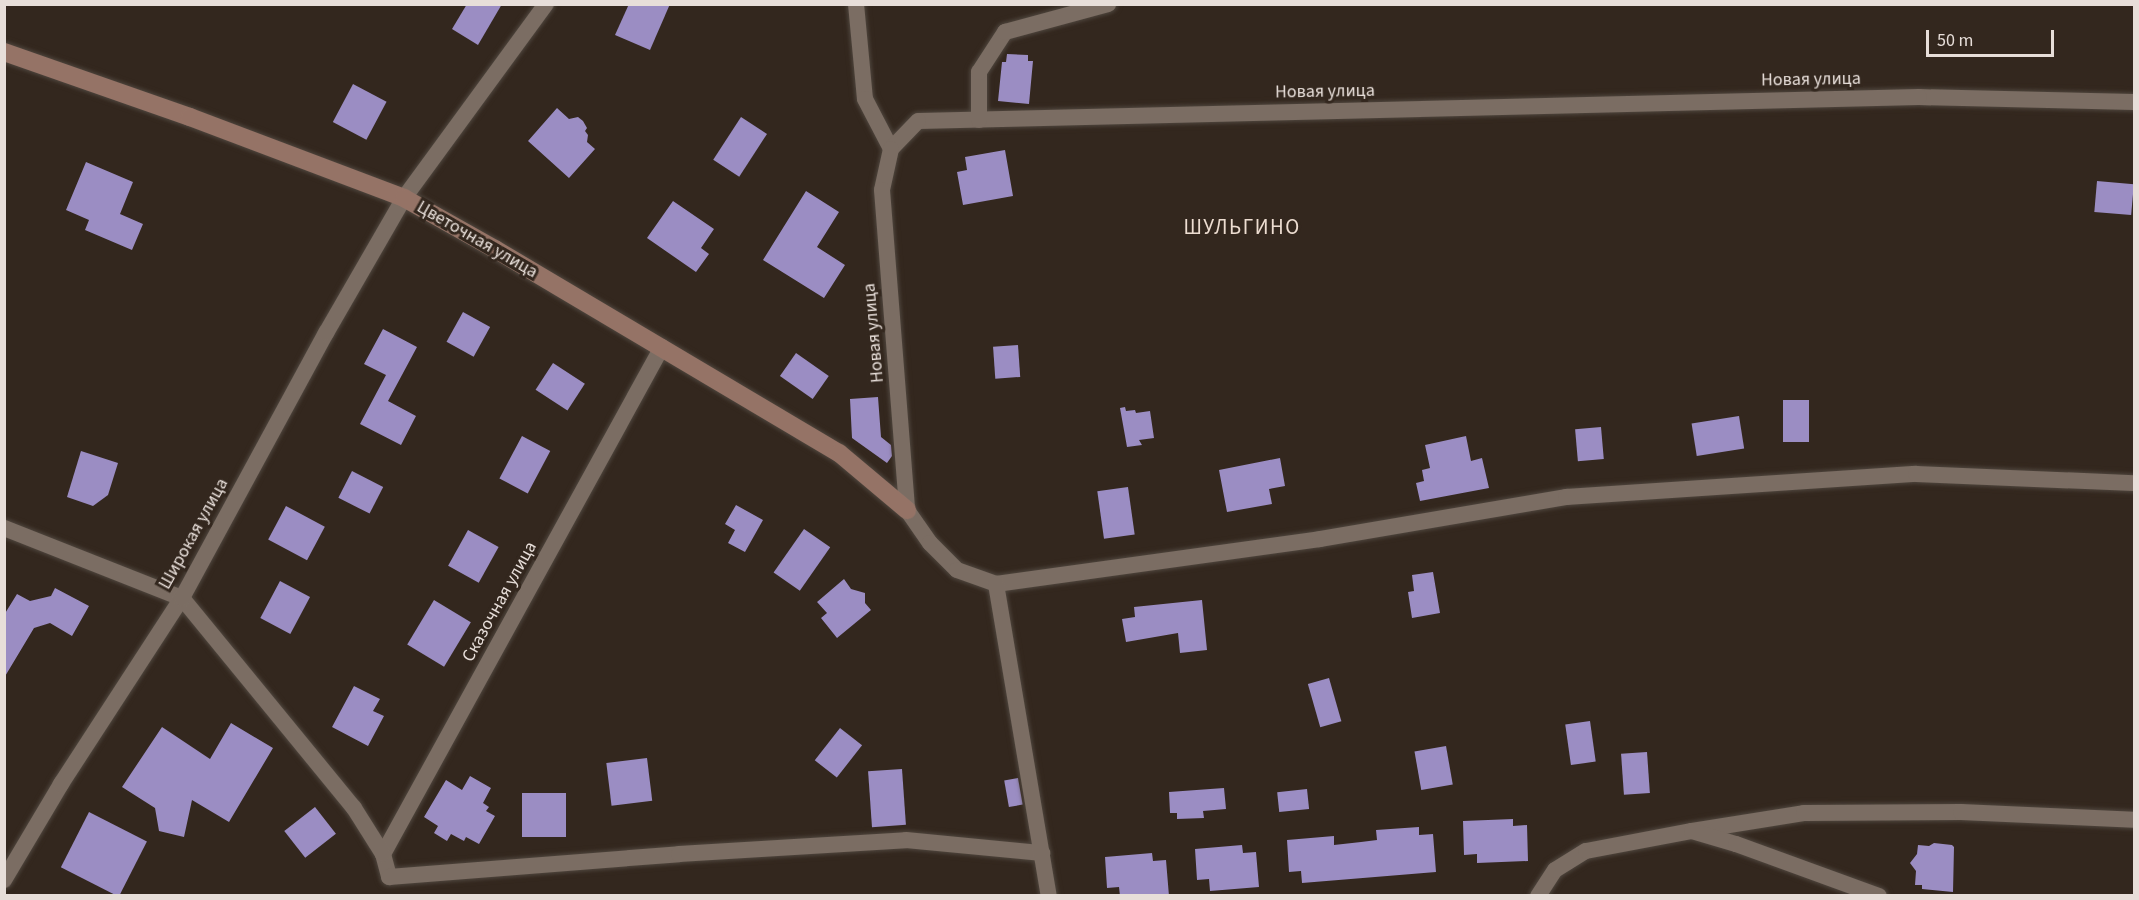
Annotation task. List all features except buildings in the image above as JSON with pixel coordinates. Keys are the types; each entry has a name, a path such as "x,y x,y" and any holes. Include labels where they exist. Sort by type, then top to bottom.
{"street":[{"name":"Широкая улица","path":"4,880 61,784 182,597 326,333 404,198 546,4"},
{"path":"856,4 865,99 891,149"},
{"path":"979,120 979,72 1005,32 1108,4"},
{"name":"Цветочная улица","path":"4,52 190,117 404,198 662,347 839,453 907,510"},
{"name":"Новая улица","path":"907,510 882,190 891,149 918,122 1919,97 2134,102"},
{"name":"Сказочная улица","path":"382,854 662,347"},
{"path":"907,510 930,543 957,570 996,584 1320,539 1566,497 1916,474 2134,483"},
{"path":"4,528 182,597 354,808 382,854 389,877 678,854 906,840 1042,853"},
{"path":"996,584 1049,896"},
{"path":"1538,896 1555,870 1586,850 1804,813 1961,812 2134,820"},
{"path":"1692,831 1736,844 1880,896"}],"district":[{"name":"ШУЛЬГИНО","path":"1242,227"}]}
